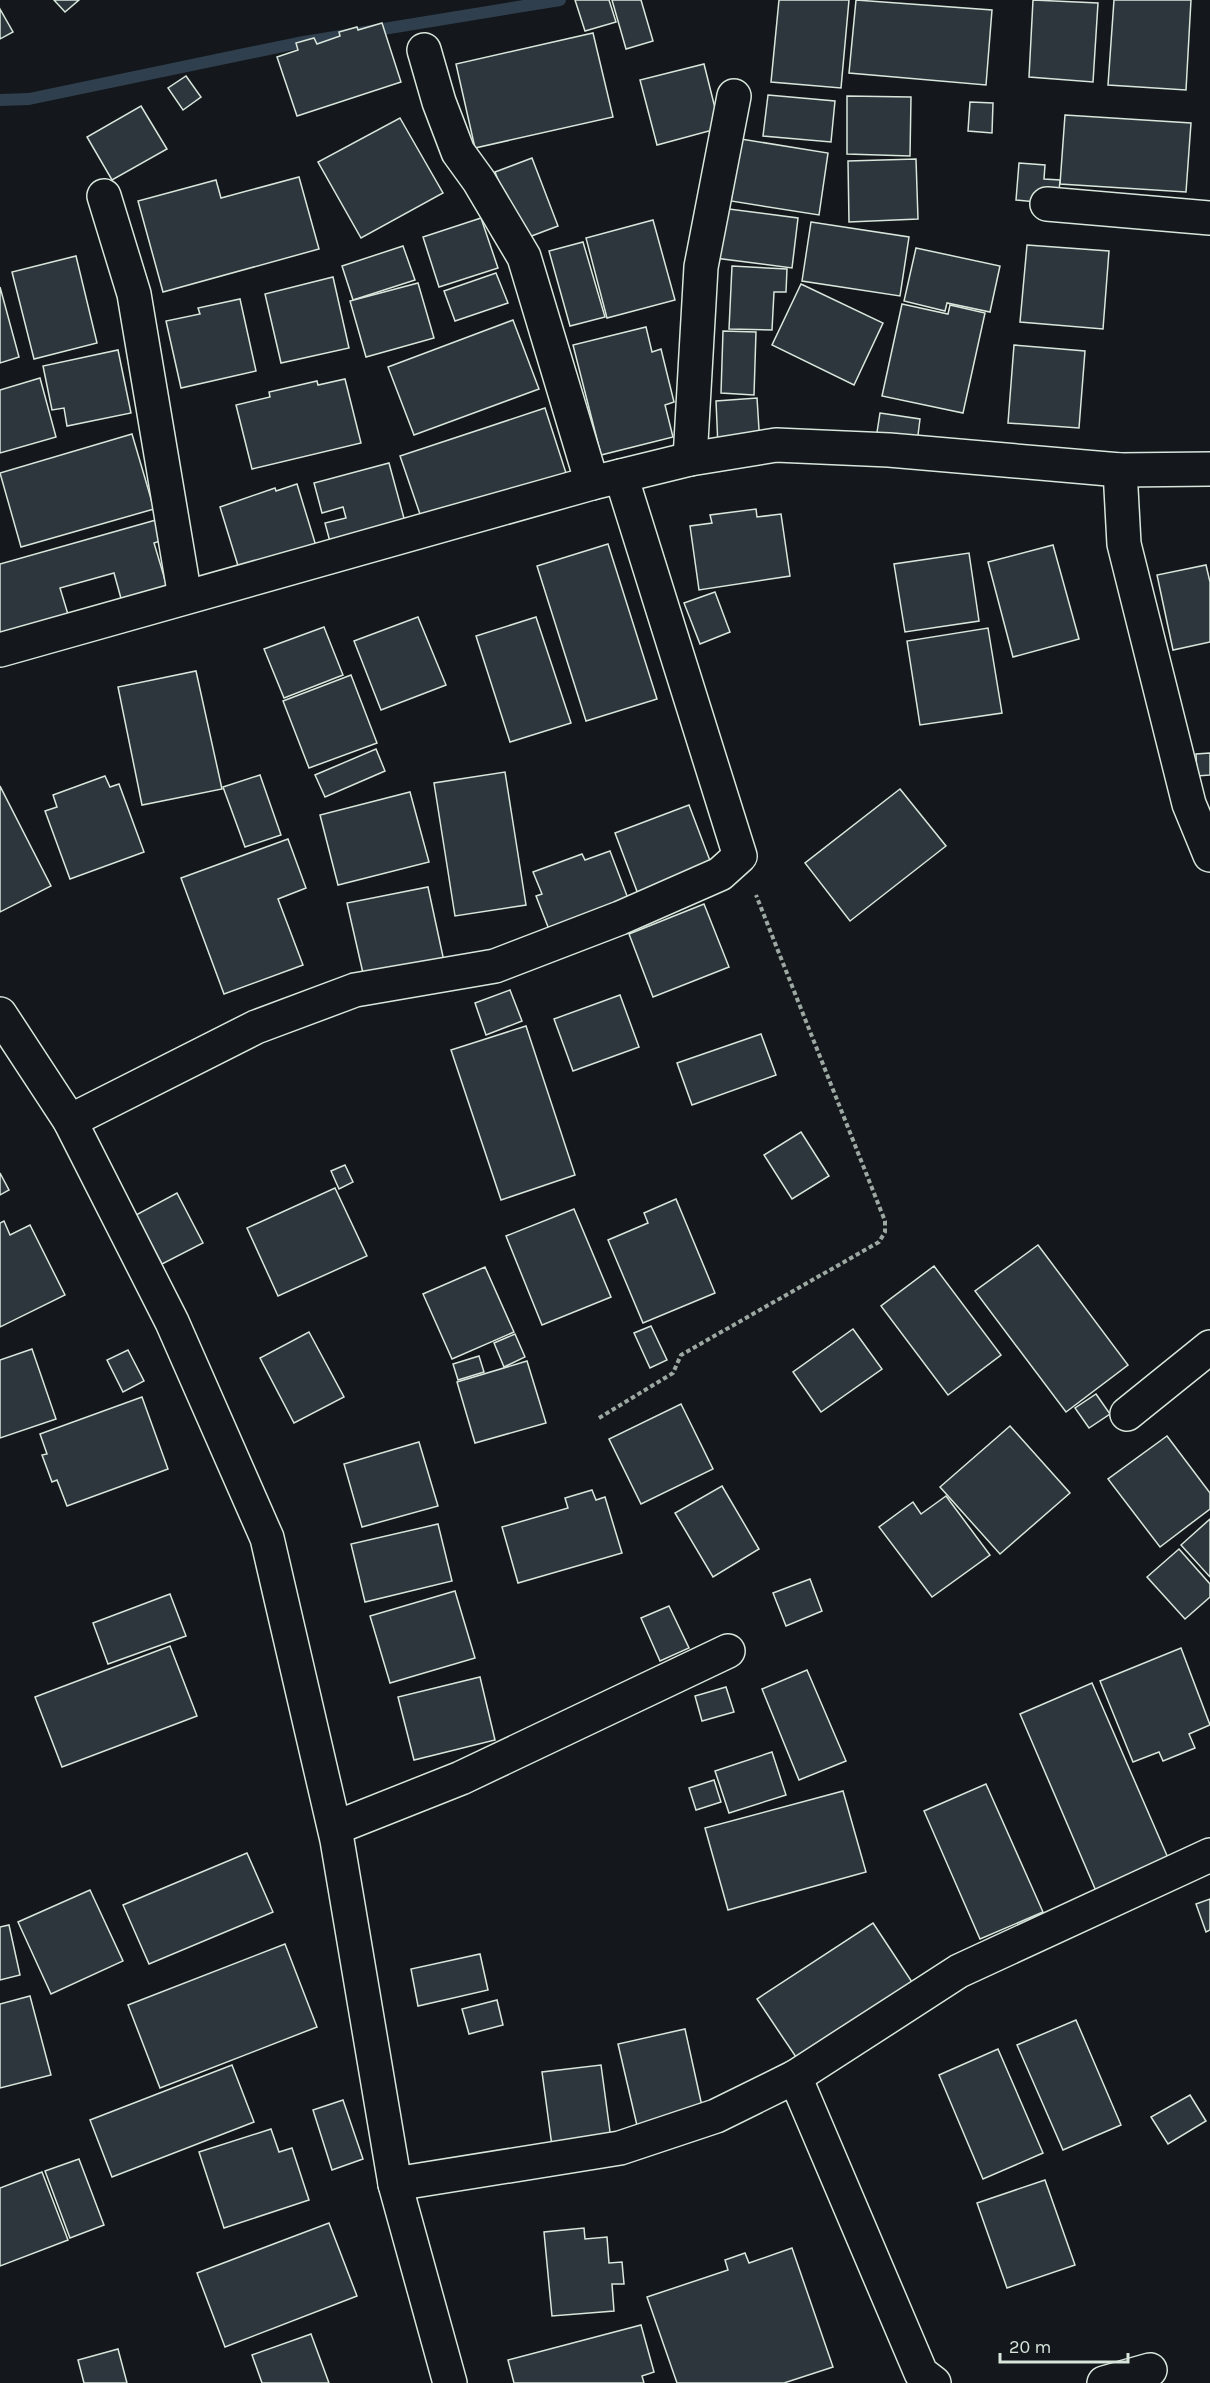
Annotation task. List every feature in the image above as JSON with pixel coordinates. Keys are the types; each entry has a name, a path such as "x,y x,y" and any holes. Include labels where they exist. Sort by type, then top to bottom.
{"street":[{"path":"70,1121 256,1027 355,990 495,966 620,918 720,874 740,856 607,480 524,257 479,181 458,152 439,102 424,50"},
{"path":"690,459 701,267 734,96"},
{"path":"104,196 134,294 185,597"},
{"path":"1047,204 1210,218"},
{"path":"0,650 607,480 690,459 776,445 889,450 1120,470 1210,469"},
{"path":"1120,470 1124,544 1189,804 1210,855"},
{"path":"0,1014 70,1121 171,1322 267,1538 335,1828 395,2184 450,2383"},
{"path":"1127,1414 1210,1347"},
{"path":"335,1828 461,1778 728,1652"},
{"path":"395,2184 620,2148 716,2116 795,2077 959,1971 1210,1855"},
{"path":"795,2077 921,2373 934,2383"},
{"path":"1104,2383 1150,2370"}],"path":[{"path":"599,1418 673,1372 681,1355 879,1242 885,1232 885,1221 740,856"}],"building":[{"path":"54,0 79,0 65,12"},
{"path":"575,0 609,0 616,22 585,31"},
{"path":"612,0 641,0 653,41 626,49"},
{"path":"779,0 849,0 841,88 771,82"},
{"path":"856,0 992,10 986,85 849,73"},
{"path":"1033,0 1098,3 1093,82 1029,77"},
{"path":"1114,0 1191,0 1186,90 1108,85"},
{"path":"0,9 13,32 0,39"},
{"path":"382,23 401,82 297,116 277,57 298,50 296,43 314,38 317,44 340,36 339,32 357,27 358,30"},
{"path":"593,33 613,117 475,148 456,64"},
{"path":"704,64 720,128 657,145 640,80"},
{"path":"186,76 201,97 183,110 168,88"},
{"path":"768,95 835,101 831,142 763,136"},
{"path":"847,96 911,97 910,156 847,154"},
{"path":"970,102 993,103 992,133 968,131"},
{"path":"141,106 167,149 112,180 87,137"},
{"path":"1065,115 1191,123 1186,192 1060,184"},
{"path":"400,118 443,193 361,238 318,162"},
{"path":"741,139 828,153 819,215 731,201"},
{"path":"532,158 558,226 521,240 495,172"},
{"path":"916,159 918,219 849,222 848,161"},
{"path":"1019,163 1045,165 1044,179 1060,180 1058,204 1016,200"},
{"path":"299,177 319,249 163,292 138,201 216,180 221,198"},
{"path":"721,208 798,218 792,268 715,258"},
{"path":"481,218 498,268 439,287 423,237"},
{"path":"653,220 675,300 607,318 586,238"},
{"path":"811,222 909,237 900,296 802,281"},
{"path":"583,242 605,317 570,326 549,251"},
{"path":"1027,245 1109,251 1103,329 1020,322"},
{"path":"403,246 415,280 353,300 342,266"},
{"path":"916,248 1000,266 990,312 947,303 945,311 904,301"},
{"path":"76,256 97,343 34,359 12,272"},
{"path":"732,266 787,269 786,292 774,292 772,330 729,329"},
{"path":"496,273 508,303 455,321 444,291"},
{"path":"333,277 349,348 281,363 265,294"},
{"path":"418,283 434,338 366,357 350,301"},
{"path":"801,284 883,323 854,385 772,345"},
{"path":"0,287 19,357 0,363"},
{"path":"240,299 256,371 181,388 166,321 200,314 198,308"},
{"path":"902,304 948,314 950,305 985,313 963,413 882,396"},
{"path":"513,320 539,389 414,435 388,367"},
{"path":"646,327 652,352 661,349 674,402 665,405 673,437 601,455 573,345"},
{"path":"723,331 756,332 754,395 721,393"},
{"path":"1014,345 1085,351 1079,428 1008,423"},
{"path":"118,350 131,413 67,426 64,408 52,410 43,366"},
{"path":"40,378 56,437 0,453 0,390"},
{"path":"345,379 361,443 252,469 236,405 270,397 269,392 317,381 318,385"},
{"path":"757,398 760,445 718,447 716,401"},
{"path":"545,408 566,473 422,520 400,456"},
{"path":"880,413 920,419 916,451 875,445"},
{"path":"132,434 154,509 21,547 0,473"},
{"path":"389,463 408,533 333,553 325,523 346,518 343,507 322,513 314,483"},
{"path":"297,484 316,546 239,569 220,507 275,488 276,491"},
{"path":"756,509 757,517 781,514 790,576 699,590 690,526 712,523 710,515"},
{"path":"163,518 169,538 154,543 168,590 122,602 114,573 60,588 70,621 0,641 0,564"},
{"path":"608,544 657,699 586,721 537,566"},
{"path":"1053,545 1079,639 1013,657 988,562"},
{"path":"969,553 979,621 905,632 894,564"},
{"path":"1206,565 1210,582 1210,642 1173,650 1157,575"},
{"path":"715,592 730,632 700,644 684,603"},
{"path":"418,617 446,685 381,710 354,641"},
{"path":"536,617 571,723 510,742 476,636"},
{"path":"324,627 343,675 284,698 264,649"},
{"path":"988,628 1002,713 920,725 907,641"},
{"path":"196,671 222,789 142,805 118,687"},
{"path":"351,675 377,743 309,768 283,701"},
{"path":"376,749 385,771 325,797 315,775"},
{"path":"1210,753 1210,775 1197,776 1196,754"},
{"path":"505,772 526,905 455,916 434,783"},
{"path":"260,775 281,835 245,847 223,787"},
{"path":"105,776 110,787 119,784 144,852 70,879 45,811 57,807 53,795"},
{"path":"0,786 51,886 0,912"},
{"path":"900,789 946,846 850,921 805,863"},
{"path":"410,792 429,862 338,885 320,815"},
{"path":"689,805 712,866 638,894 615,833"},
{"path":"288,839 306,888 278,899 303,965 224,994 181,878"},
{"path":"610,851 629,901 550,932 536,896 542,894 533,872 582,854 585,860"},
{"path":"428,887 445,966 365,982 347,903"},
{"path":"704,904 729,967 653,997 629,934"},
{"path":"510,990 522,1021 486,1035 475,1003"},
{"path":"620,995 639,1047 573,1071 554,1019"},
{"path":"526,1026 575,1175 501,1200 451,1050"},
{"path":"761,1034 776,1075 692,1105 677,1063"},
{"path":"801,1132 829,1176 792,1199 764,1155"},
{"path":"345,1165 353,1182 339,1189 331,1171"},
{"path":"0,1173 9,1190 0,1195"},
{"path":"335,1188 367,1256 278,1296 247,1228"},
{"path":"177,1193 203,1243 162,1264 136,1215"},
{"path":"676,1199 715,1293 643,1323 608,1240 648,1223 644,1213"},
{"path":"574,1209 611,1297 542,1325 506,1236"},
{"path":"4,1221 10,1235 30,1225 65,1295 0,1327 0,1223"},
{"path":"1038,1245 1128,1365 1066,1412 975,1291"},
{"path":"934,1266 1001,1355 948,1395 881,1306"},
{"path":"485,1267 514,1332 452,1359 423,1294"},
{"path":"651,1326 667,1360 650,1368 634,1333"},
{"path":"853,1329 882,1369 821,1412 793,1372"},
{"path":"309,1332 344,1397 294,1423 260,1358"},
{"path":"515,1334 525,1357 504,1367 494,1343"},
{"path":"32,1349 56,1419 0,1438 0,1360"},
{"path":"128,1350 144,1381 123,1392 107,1360"},
{"path":"479,1356 484,1372 458,1380 453,1364"},
{"path":"527,1361 546,1423 475,1443 457,1382"},
{"path":"1096,1394 1110,1414 1089,1428 1075,1408"},
{"path":"142,1397 168,1469 67,1506 57,1480 52,1482 42,1455 47,1454 40,1434"},
{"path":"681,1404 713,1469 641,1504 609,1439"},
{"path":"1010,1426 1070,1493 1000,1554 940,1487"},
{"path":"1167,1436 1210,1493 1210,1509 1160,1547 1108,1479"},
{"path":"419,1442 438,1506 362,1527 344,1464"},
{"path":"722,1486 759,1549 713,1577 675,1513"},
{"path":"592,1490 596,1500 605,1497 622,1553 518,1583 502,1527 568,1508 565,1498"},
{"path":"946,1496 990,1555 932,1597 879,1527 913,1502 921,1514"},
{"path":"1210,1519 1210,1577 1181,1545"},
{"path":"438,1524 452,1581 365,1602 351,1544"},
{"path":"1179,1549 1210,1584 1210,1597 1185,1619 1147,1577"},
{"path":"810,1579 822,1611 786,1626 773,1593"},
{"path":"455,1591 475,1658 390,1683 370,1616"},
{"path":"170,1594 186,1636 108,1664 93,1623"},
{"path":"669,1606 689,1648 660,1661 641,1618"},
{"path":"170,1646 197,1716 62,1767 35,1697"},
{"path":"1181,1648 1210,1725 1189,1734 1195,1748 1163,1761 1159,1752 1133,1762 1100,1681"},
{"path":"807,1670 846,1761 799,1780 762,1689"},
{"path":"480,1677 495,1740 414,1760 398,1697"},
{"path":"1092,1683 1172,1867 1099,1898 1020,1714"},
{"path":"726,1687 734,1712 702,1721 695,1696"},
{"path":"772,1752 786,1795 729,1813 715,1771"},
{"path":"714,1780 721,1802 696,1810 689,1788"},
{"path":"986,1784 1043,1912 980,1939 924,1811"},
{"path":"843,1791 866,1872 728,1910 705,1828"},
{"path":"247,1853 273,1912 149,1964 123,1905"},
{"path":"90,1890 123,1961 51,1994 18,1922"},
{"path":"1210,1899 1210,1930 1206,1932 1196,1904"},
{"path":"873,1923 914,1985 798,2060 757,1999"},
{"path":"9,1925 20,1975 0,1980 0,1927"},
{"path":"285,1944 317,2027 160,2088 128,2005"},
{"path":"480,1954 488,1990 418,2006 411,1969"},
{"path":"30,1996 51,2075 0,2088 0,2004"},
{"path":"497,2000 503,2025 469,2034 462,2009"},
{"path":"1076,2020 1121,2125 1063,2150 1017,2045"},
{"path":"685,2029 705,2120 639,2134 618,2044"},
{"path":"998,2049 1043,2153 983,2179 939,2075"},
{"path":"232,2065 254,2122 112,2177 90,2120"},
{"path":"601,2065 613,2154 554,2161 542,2072"},
{"path":"1190,2095 1206,2121 1168,2144 1151,2117"},
{"path":"343,2100 363,2159 332,2170 313,2110"},
{"path":"271,2129 279,2152 292,2148 309,2200 224,2228 199,2152"},
{"path":"79,2159 104,2225 70,2238 45,2171"},
{"path":"42,2172 68,2240 0,2266 0,2188"},
{"path":"1045,2180 1075,2265 1007,2288 977,2203"},
{"path":"329,2223 357,2296 225,2347 197,2273"},
{"path":"584,2228 585,2239 607,2237 609,2263 622,2262 624,2284 612,2284 614,2311 552,2316 544,2232"},
{"path":"792,2248 833,2367 784,2383 677,2383 647,2297 728,2270 725,2260 745,2253 749,2263"},
{"path":"641,2325 654,2372 642,2376 644,2383 514,2383 508,2360"},
{"path":"311,2334 329,2383 262,2383 252,2355"},
{"path":"118,2349 127,2383 84,2383 78,2360"}],"waterway":[{"path":"0,100 29,99 298,43 560,0"}]}
